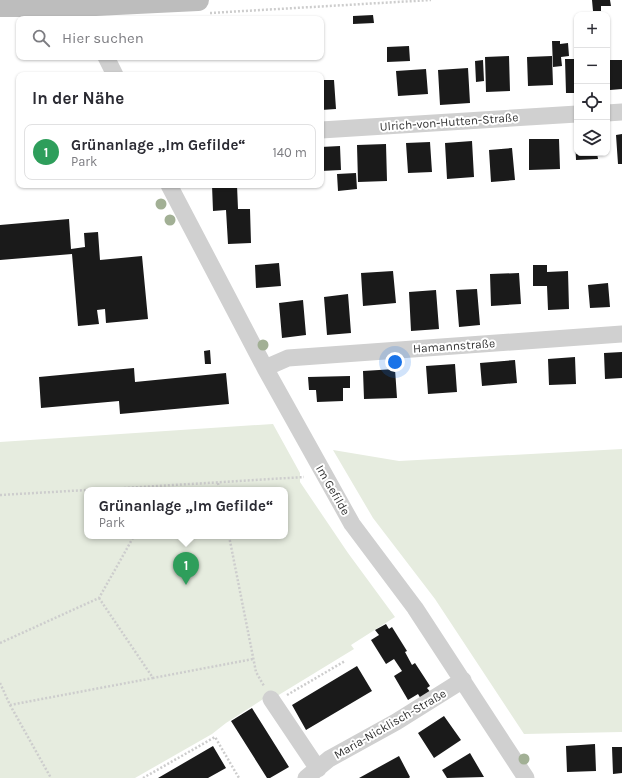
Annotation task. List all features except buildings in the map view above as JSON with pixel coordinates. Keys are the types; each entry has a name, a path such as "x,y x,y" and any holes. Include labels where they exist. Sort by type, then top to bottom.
{"main road":[{"path":"0,6 91,12 202,7"}],"street":[{"path":"107,60 113,72"},
{"path":"610,113 622,112"},
{"name":"Ulrich-von-Hutten-Straße","path":"324,130 574,114"},
{"name":"Im Gefilde","path":"170,188 265,368 352,524 415,608 526,778"},
{"name":"Hamannstraße","path":"265,368 288,358 622,334"},
{"name":"Maria-Nicklisch-Straße","path":"273,701 312,774 329,759 396,722 463,680"}],"path":[{"path":"202,7 431,0"},
{"path":"147,487 304,477"},
{"path":"218,483 219,487"},
{"path":"0,495 84,490"},
{"path":"0,643 99,598 132,539"},
{"path":"230,539 256,672 273,701 345,661"},
{"path":"99,598 153,678"},
{"path":"10,705 253,659"},
{"path":"0,683 10,705 51,778"},
{"path":"143,778 216,737 239,778"}],"shaded area":[{"path":"273,424 300,473 300,482 348,553 395,617 351,645 354,649 277,696 274,692 226,723 212,734 135,778 0,778 0,442"},
{"path":"622,449 622,732 524,734 435,599 373,518 333,450 399,461"}],"place":[{"name":"Grünanlage „Im Gefilde“","path":"186,585"}]}
